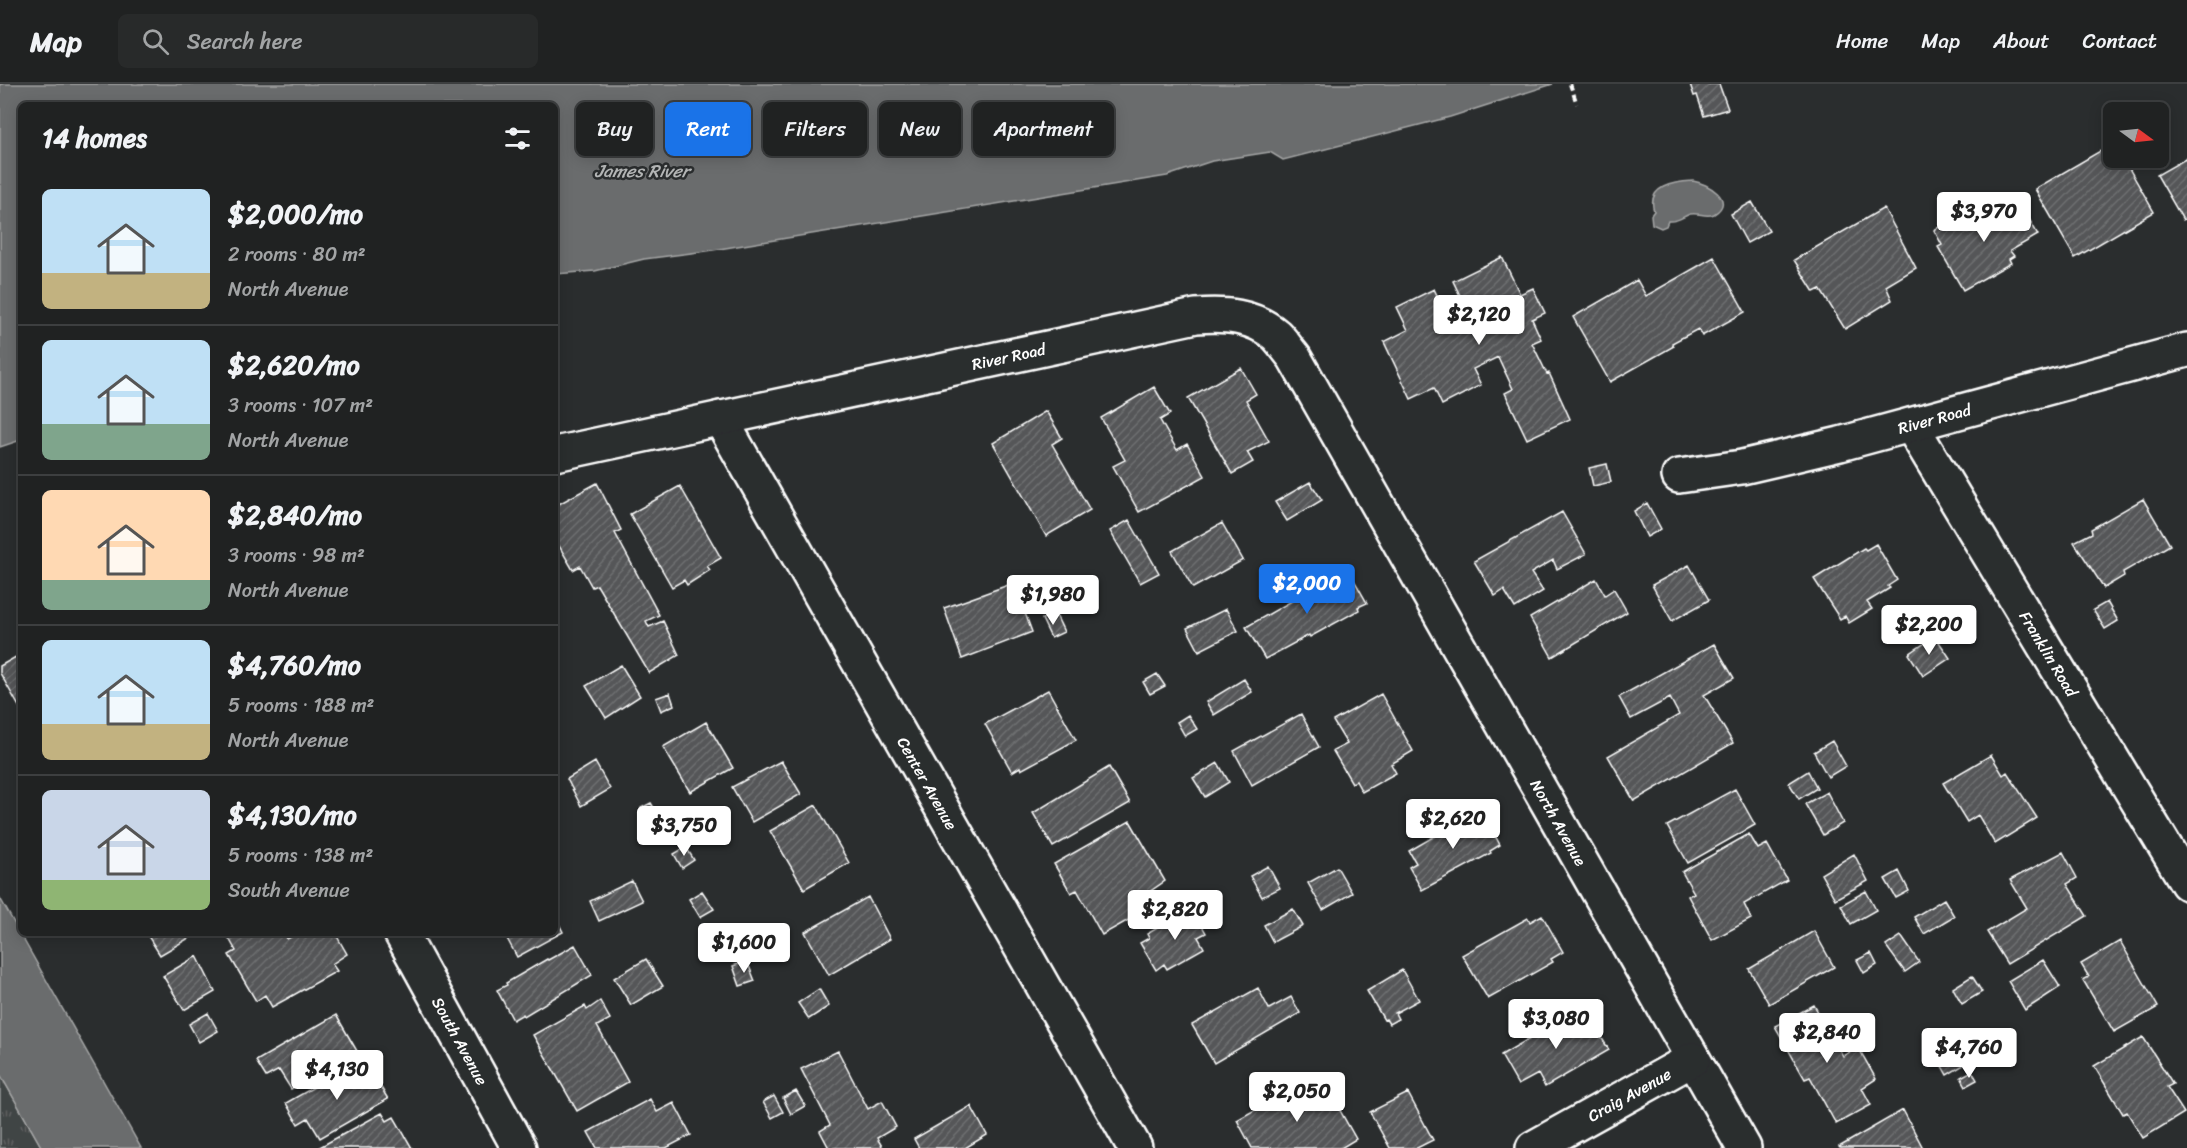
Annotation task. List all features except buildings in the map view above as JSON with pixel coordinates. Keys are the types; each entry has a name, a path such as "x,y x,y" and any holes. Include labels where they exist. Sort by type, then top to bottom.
{"street":[{"name":"River Road","path":"558,453 1196,316 1224,314 1251,321 1276,335 1294,357 1372,495"},
{"name":"River Road","path":"1679,476 1742,467 2187,350"},
{"name":"Center Avenue","path":"720,418 1135,1148"},
{"name":"Franklin Road","path":"1911,424 2187,883"},
{"name":"North Avenue","path":"1372,495 1744,1148"},
{"name":"South Avenue","path":"403,936 519,1148"},
{"name":"Craig Avenue","path":"1533,1148 1693,1059"}],"path":[{"path":"1570,84 1577,104"}],"green space":[{"path":"0,1074 42,1148 0,1148"}],"water":[{"name":"James River","path":"0,84 1553,84 1450,117 1283,160 1270,152 1212,161 1167,176 707,251 644,259 595,271 558,274 558,102 18,102 18,441 0,447"},
{"path":"1693,181 1717,193 1722,203 1720,209 1711,215 1690,214 1668,221 1666,226 1661,228 1652,224 1654,196 1658,191 1670,184"},
{"path":"0,898 18,930 18,936 21,936 141,1148 42,1148 0,1074"}]}
